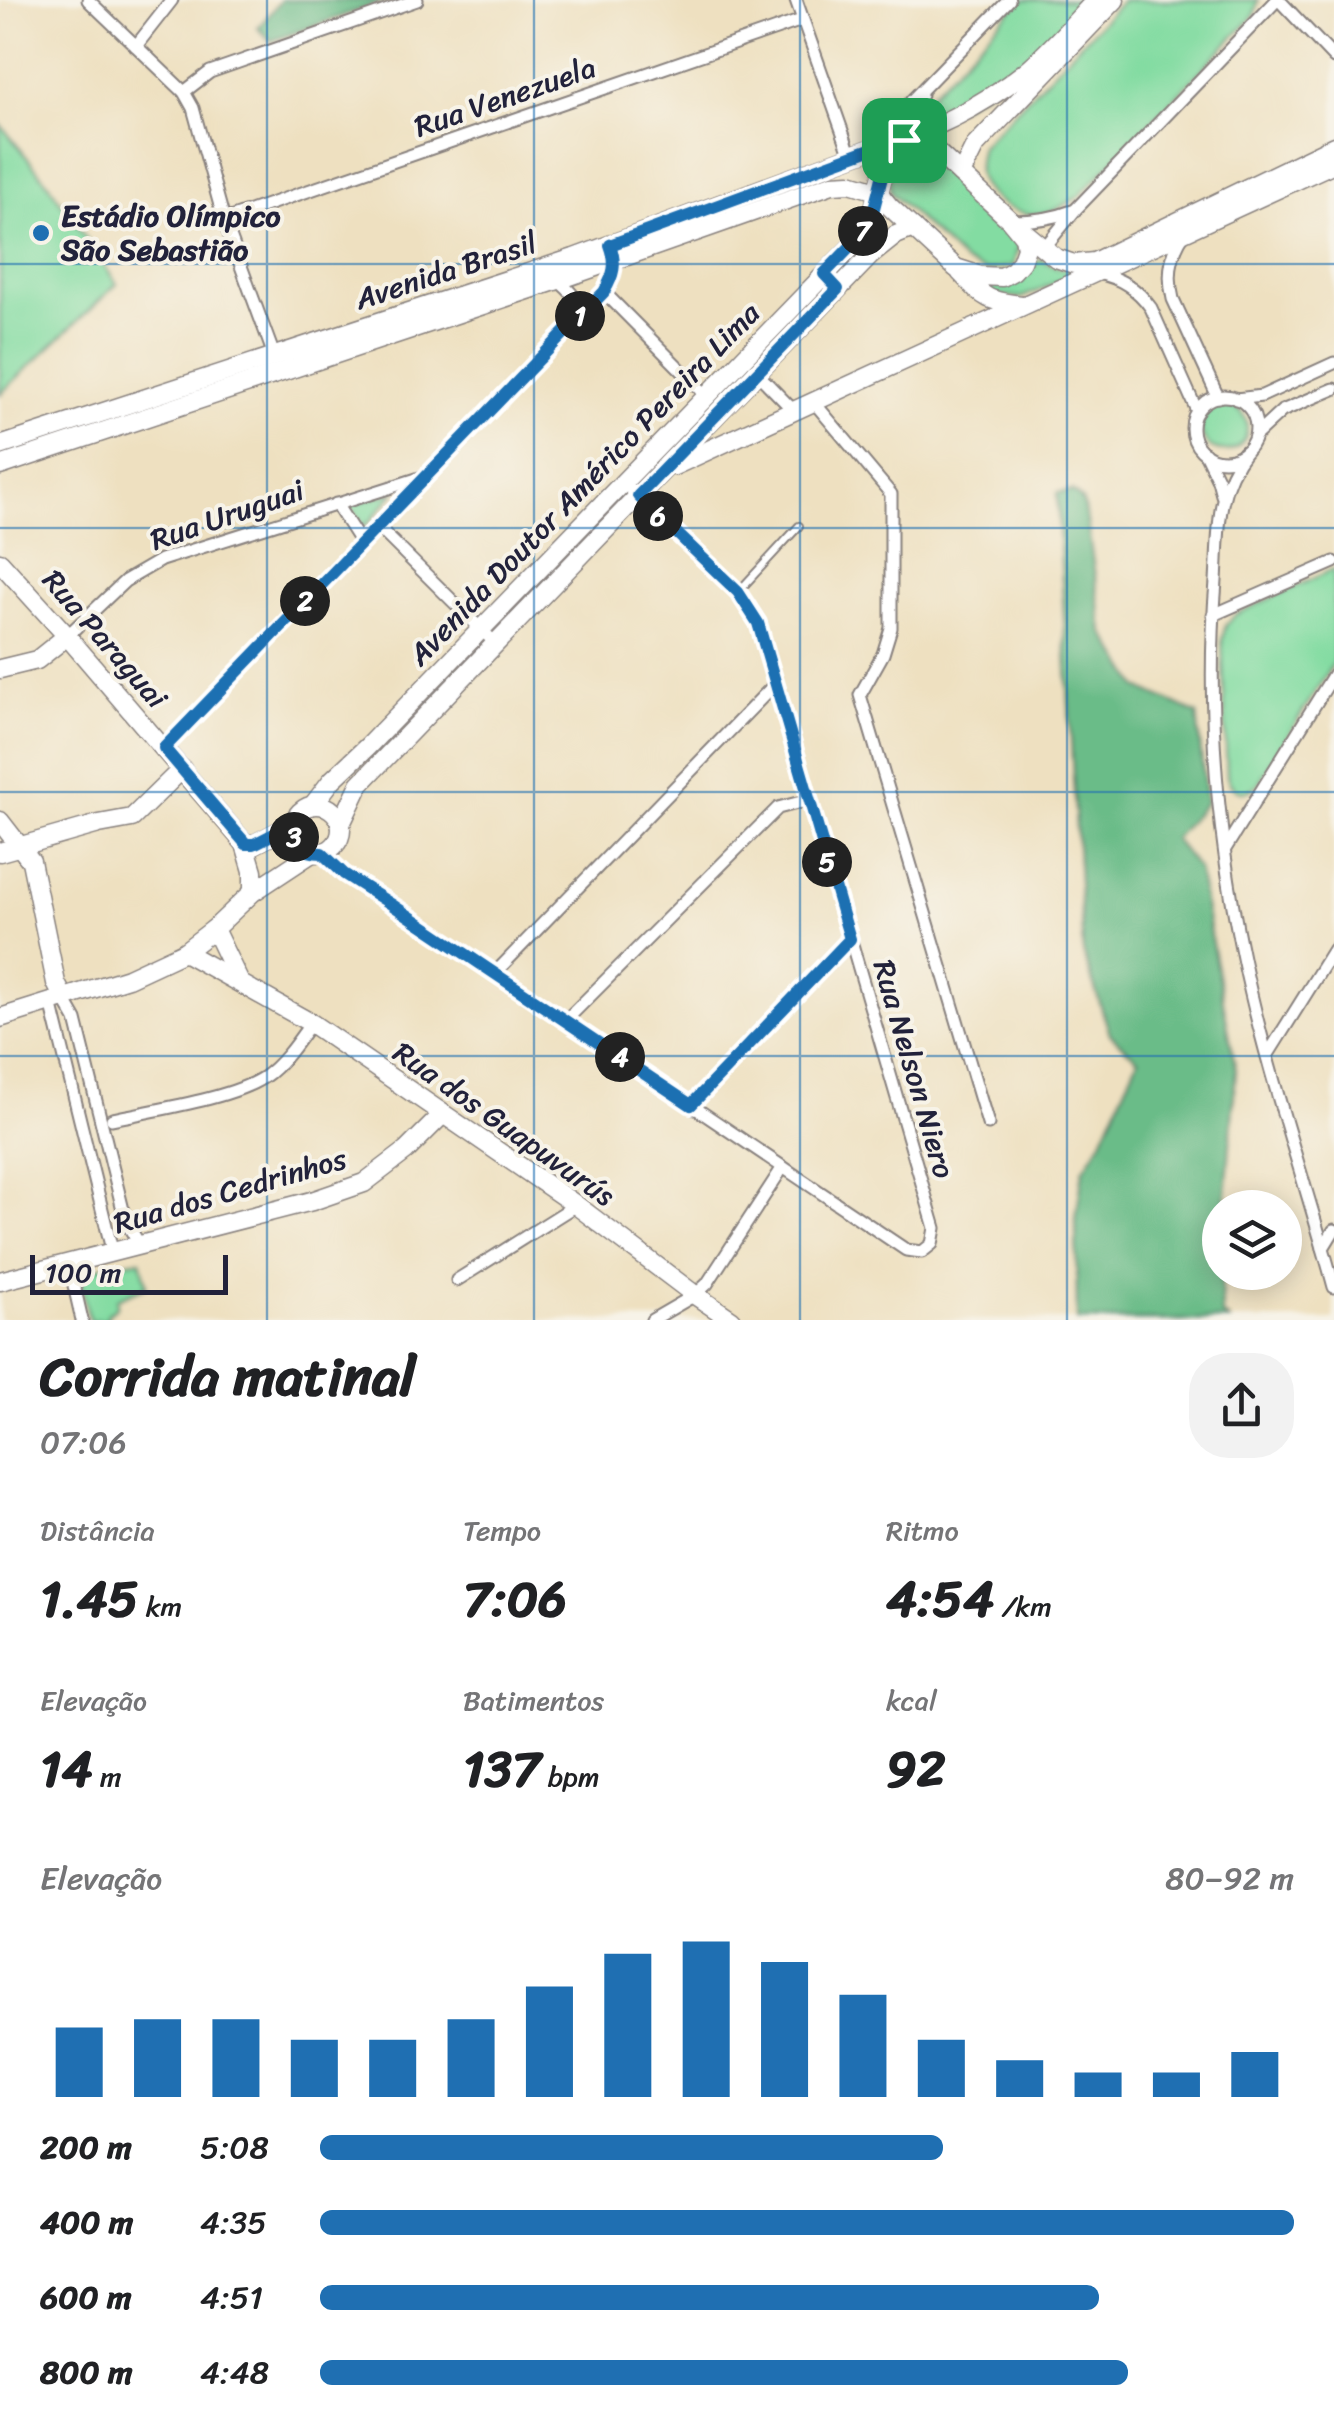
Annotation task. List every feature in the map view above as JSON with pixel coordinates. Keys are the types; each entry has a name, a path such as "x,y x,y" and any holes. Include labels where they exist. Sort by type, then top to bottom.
{"main road":[{"name":"Avenida Brasil","path":"0,466 277,364 735,208 852,156 910,137 962,114 1028,70 1096,0"},
{"path":"961,174 974,146 1115,0"},
{"path":"910,137 937,152 1056,258 1074,264 1094,262 1334,146"},
{"name":"Avenida Doutor Américo Pereira Lima","path":"312,805 859,238 872,216 885,166 910,137"},
{"path":"660,473 1334,163"},
{"name":"Avenida Brasil","path":"735,208 832,184 850,183 877,190"},
{"path":"877,190 980,294 995,302 1027,305"},
{"path":"1012,221 1024,237 1026,248 1013,271"},
{"name":"Avenida Doutor Américo Pereira Lima","path":"341,824 360,784 838,289 896,235 912,228"},
{"path":"956,268 981,276 1002,276 1029,262 1044,248"},
{"name":"Avenida Brasil","path":"0,446 557,280 613,252"},
{"path":"786,314 800,328"},
{"name":"Rua Paraguai","path":"0,562 246,844"},
{"path":"0,669 36,660 68,636"},
{"path":"0,852 132,818 182,769"},
{"path":"0,1018 57,994 128,978 184,952 253,892 317,853 330,850 338,841 338,816 322,805 312,805 297,815 293,833 303,849 317,853"},
{"path":"0,821 31,861 57,994"},
{"path":"253,892 246,844 254,844 293,824"},
{"path":"214,928 240,982"},
{"name":"Rua dos Guapuvurús","path":"184,952 311,1024 576,1205 732,1320"},
{"name":"Rua dos Cedrinhos","path":"0,1281 312,1202 364,1183 406,1151 442,1114"},
{"path":"694,1295 706,1320"}],"street":[{"path":"88,0 184,92 193,108 224,220 277,364"},
{"path":"136,46 172,0"},
{"path":"184,92 210,72 417,0"},
{"path":"796,0 852,156"},
{"path":"910,137 904,113 912,100 1009,0"},
{"path":"1044,248 1076,209 1278,0 1334,58"},
{"name":"Rua Venezuela","path":"224,220 802,20"},
{"path":"910,137 922,90"},
{"path":"1012,221 1056,218 1076,209"},
{"path":"1185,233 1173,253 1170,287 1218,396"},
{"path":"164,748 604,292 613,276 613,252"},
{"path":"1096,273 1118,279 1151,308 1197,412"},
{"path":"557,280 577,300 576,320"},
{"path":"604,292 707,396"},
{"path":"743,359 793,410"},
{"path":"1222,496 1212,466 1194,438 1193,420 1197,412 1218,396 1262,396 1334,363"},
{"path":"1334,389 1282,411 1263,426 1235,464 1222,496 1213,616 1213,729 1224,850 1243,958 1334,1287"},
{"path":"1236,398 1250,410 1255,436"},
{"path":"813,401 891,494 891,628 883,654 860,695 988,1124"},
{"path":"1204,452 1230,459 1246,451"},
{"name":"Rua Uruguai","path":"68,636 125,581 161,560 424,476"},
{"name":"Rua Nelson Niero","path":"623,482 738,592 758,623 935,1228 932,1244 922,1252 906,1250 783,1167"},
{"path":"336,504 361,543"},
{"path":"378,526 496,644"},
{"path":"1213,616 1334,562"},
{"path":"1224,850 1334,674"},
{"path":"494,973 776,683"},
{"path":"566,1021 778,808 809,800"},
{"path":"317,853 783,1167 707,1284 652,1320"},
{"path":"691,1105 850,939"},
{"path":"1267,1056 1334,949"},
{"path":"57,994 76,1020 126,1222 140,1246"},
{"path":"57,994 112,1254"},
{"path":"112,1119 235,1091 265,1076 311,1024"},
{"path":"457,1280 576,1205"},
{"path":"1323,1248 1334,1230"},
{"path":"69,1264 82,1320"}],"lane":[{"path":"824,274 838,289"},
{"path":"738,592 800,526"}],"green space":[{"path":"281,0 388,0 271,41 258,28"},
{"path":"1021,0 1087,0 1017,72 940,118 926,121 922,112 926,99"},
{"path":"1123,0 1258,0 1254,16 1078,197 1041,214 1005,206 980,180 981,146"},
{"name":"Estádio Olímpico São Sebastião","path":"0,124 47,182 117,284 0,394"},
{"path":"918,153 933,157 1005,221 1019,244 1013,266 985,271 964,262 891,193 889,176 893,166"},
{"path":"1041,259 1063,269 1087,269 1021,298 991,294 981,282 1019,276"},
{"path":"1224,405 1240,412 1247,428 1240,444 1224,451 1208,444 1201,428 1208,412"},
{"path":"1072,491 1085,508 1103,631 1138,687 1197,714 1206,802 1174,839 1198,869 1236,1070 1226,1190 1202,1190 1202,1290 1222,1290 1222,1314 1229,1320 1077,1320 1076,1218 1083,1170 1101,1142 1138,1059 1110,1034 1083,952 1057,493"},
{"path":"395,492 365,527 349,504"},
{"path":"1334,569 1334,662 1258,784 1249,790 1236,789 1227,777 1222,639 1226,625 1236,614"},
{"path":"141,1260 147,1286 117,1299 108,1320 89,1320 79,1274 82,1270"}],"place":[{"name":"Estádio Olímpico São Sebastião","path":"41,233"}],"route":[{"path":"904,140 885,166 872,216 859,238 824,274 838,289 638,496 738,592 758,623 850,939 691,1105 344,874 322,853 303,849 296,842 293,824 254,844 246,844 164,748 604,292 616,260 610,245 904,140"}]}
